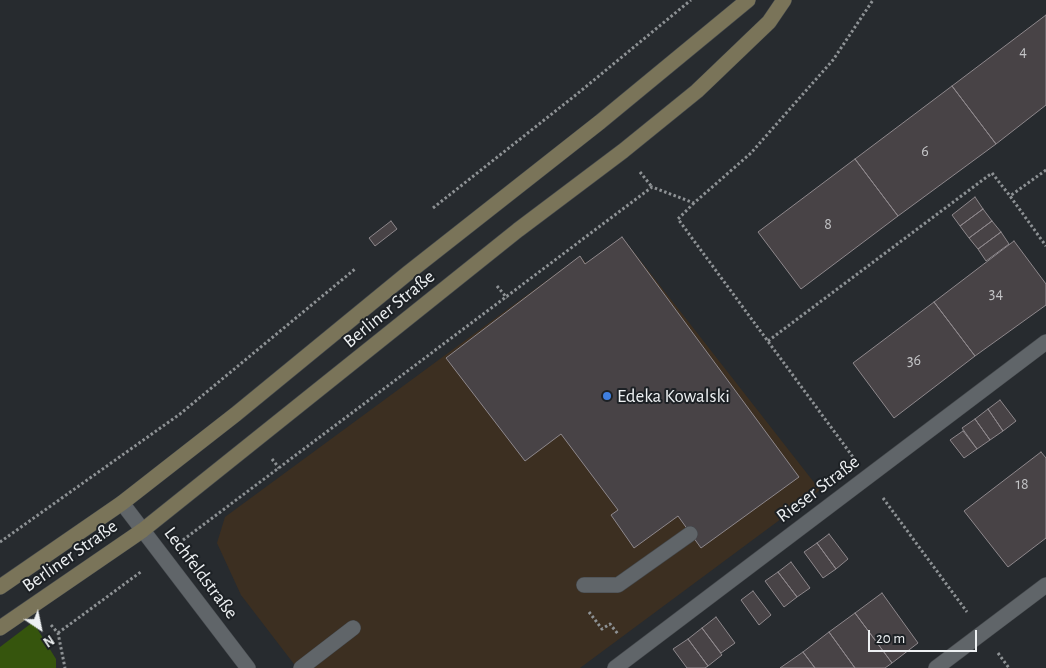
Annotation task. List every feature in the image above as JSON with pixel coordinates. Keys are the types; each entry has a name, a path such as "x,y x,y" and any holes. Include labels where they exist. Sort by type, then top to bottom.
{"street":[{"name":"Berliner Straße","path":"0,588 122,503 236,414 408,272 600,122 748,0"},
{"name":"Berliner Straße","path":"0,628 143,530 697,91 770,22 784,0"},
{"name":"Rieser Straße","path":"615,668 1046,342"},
{"name":"Lechfeldstraße","path":"122,503 248,668"},
{"path":"584,585 618,585 690,534"},
{"path":"936,668 1046,585"},
{"path":"301,668 353,628"}],"path":[{"path":"433,208 582,90 691,0"},
{"path":"873,0 833,60 751,152 678,219 1009,668"},
{"path":"1010,196 1046,170"},
{"path":"768,341 992,173 1046,246"},
{"path":"65,668 58,633 652,187 694,203"},
{"path":"0,542 180,414 355,269"},
{"path":"497,286 506,298"},
{"path":"595,620 602,629 610,624 613,627"}],"shaded area":[{"path":"622,237 820,490 580,668 297,668 241,595 217,543 225,517 580,256 586,263"}],"green space":[{"path":"33,622 56,659 56,668 0,668 0,647"}],"building":[{"path":"1046,15 1046,105 996,144 952,86"},
{"path":"952,86 996,144 898,216 855,159"},
{"path":"855,159 898,216 801,289 758,232"},
{"path":"975,197 983,209 960,226 952,215"},
{"path":"983,209 992,221 969,238 960,226"},
{"path":"391,221 397,229 375,246 369,238"},
{"path":"992,221 1001,232 978,249 969,238"},
{"path":"1001,232 1009,244 986,261 978,249"},
{"name":"Edeka Kowalski","path":"622,237 799,477 701,548 678,516 634,548 611,515 618,510 561,434 525,461 446,358 580,256 585,264"},
{"path":"1014,241 1046,284 1046,305 975,356 934,302"},
{"path":"934,302 975,356 894,418 853,363"},
{"path":"1000,400 1016,421 1003,431 988,409"},
{"path":"988,409 1003,431 990,440 975,419"},
{"path":"975,419 990,440 977,449 962,428"},
{"path":"963,431 977,449 964,458 950,440"},
{"path":"1041,452 1046,458 1046,538 1008,567 964,511"},
{"path":"829,534 848,559 836,569 817,543"},
{"path":"817,543 836,569 823,578 804,552"},
{"path":"791,562 810,588 797,597 778,572"},
{"path":"778,572 797,597 784,607 765,581"},
{"path":"753,591 771,615 759,625 741,600"},
{"path":"882,593 918,643 892,663 855,613"},
{"path":"855,613 892,663 885,668 855,668 829,632"},
{"path":"716,617 735,643 721,653 702,628"},
{"path":"702,628 722,655 708,666 688,639"},
{"path":"829,632 855,668 815,668 803,652"},
{"path":"688,639 708,666 705,668 687,668 673,649"},
{"path":"803,652 815,668 780,668"}],"place":[{"name":"Edeka Kowalski","path":"607,396"}]}
